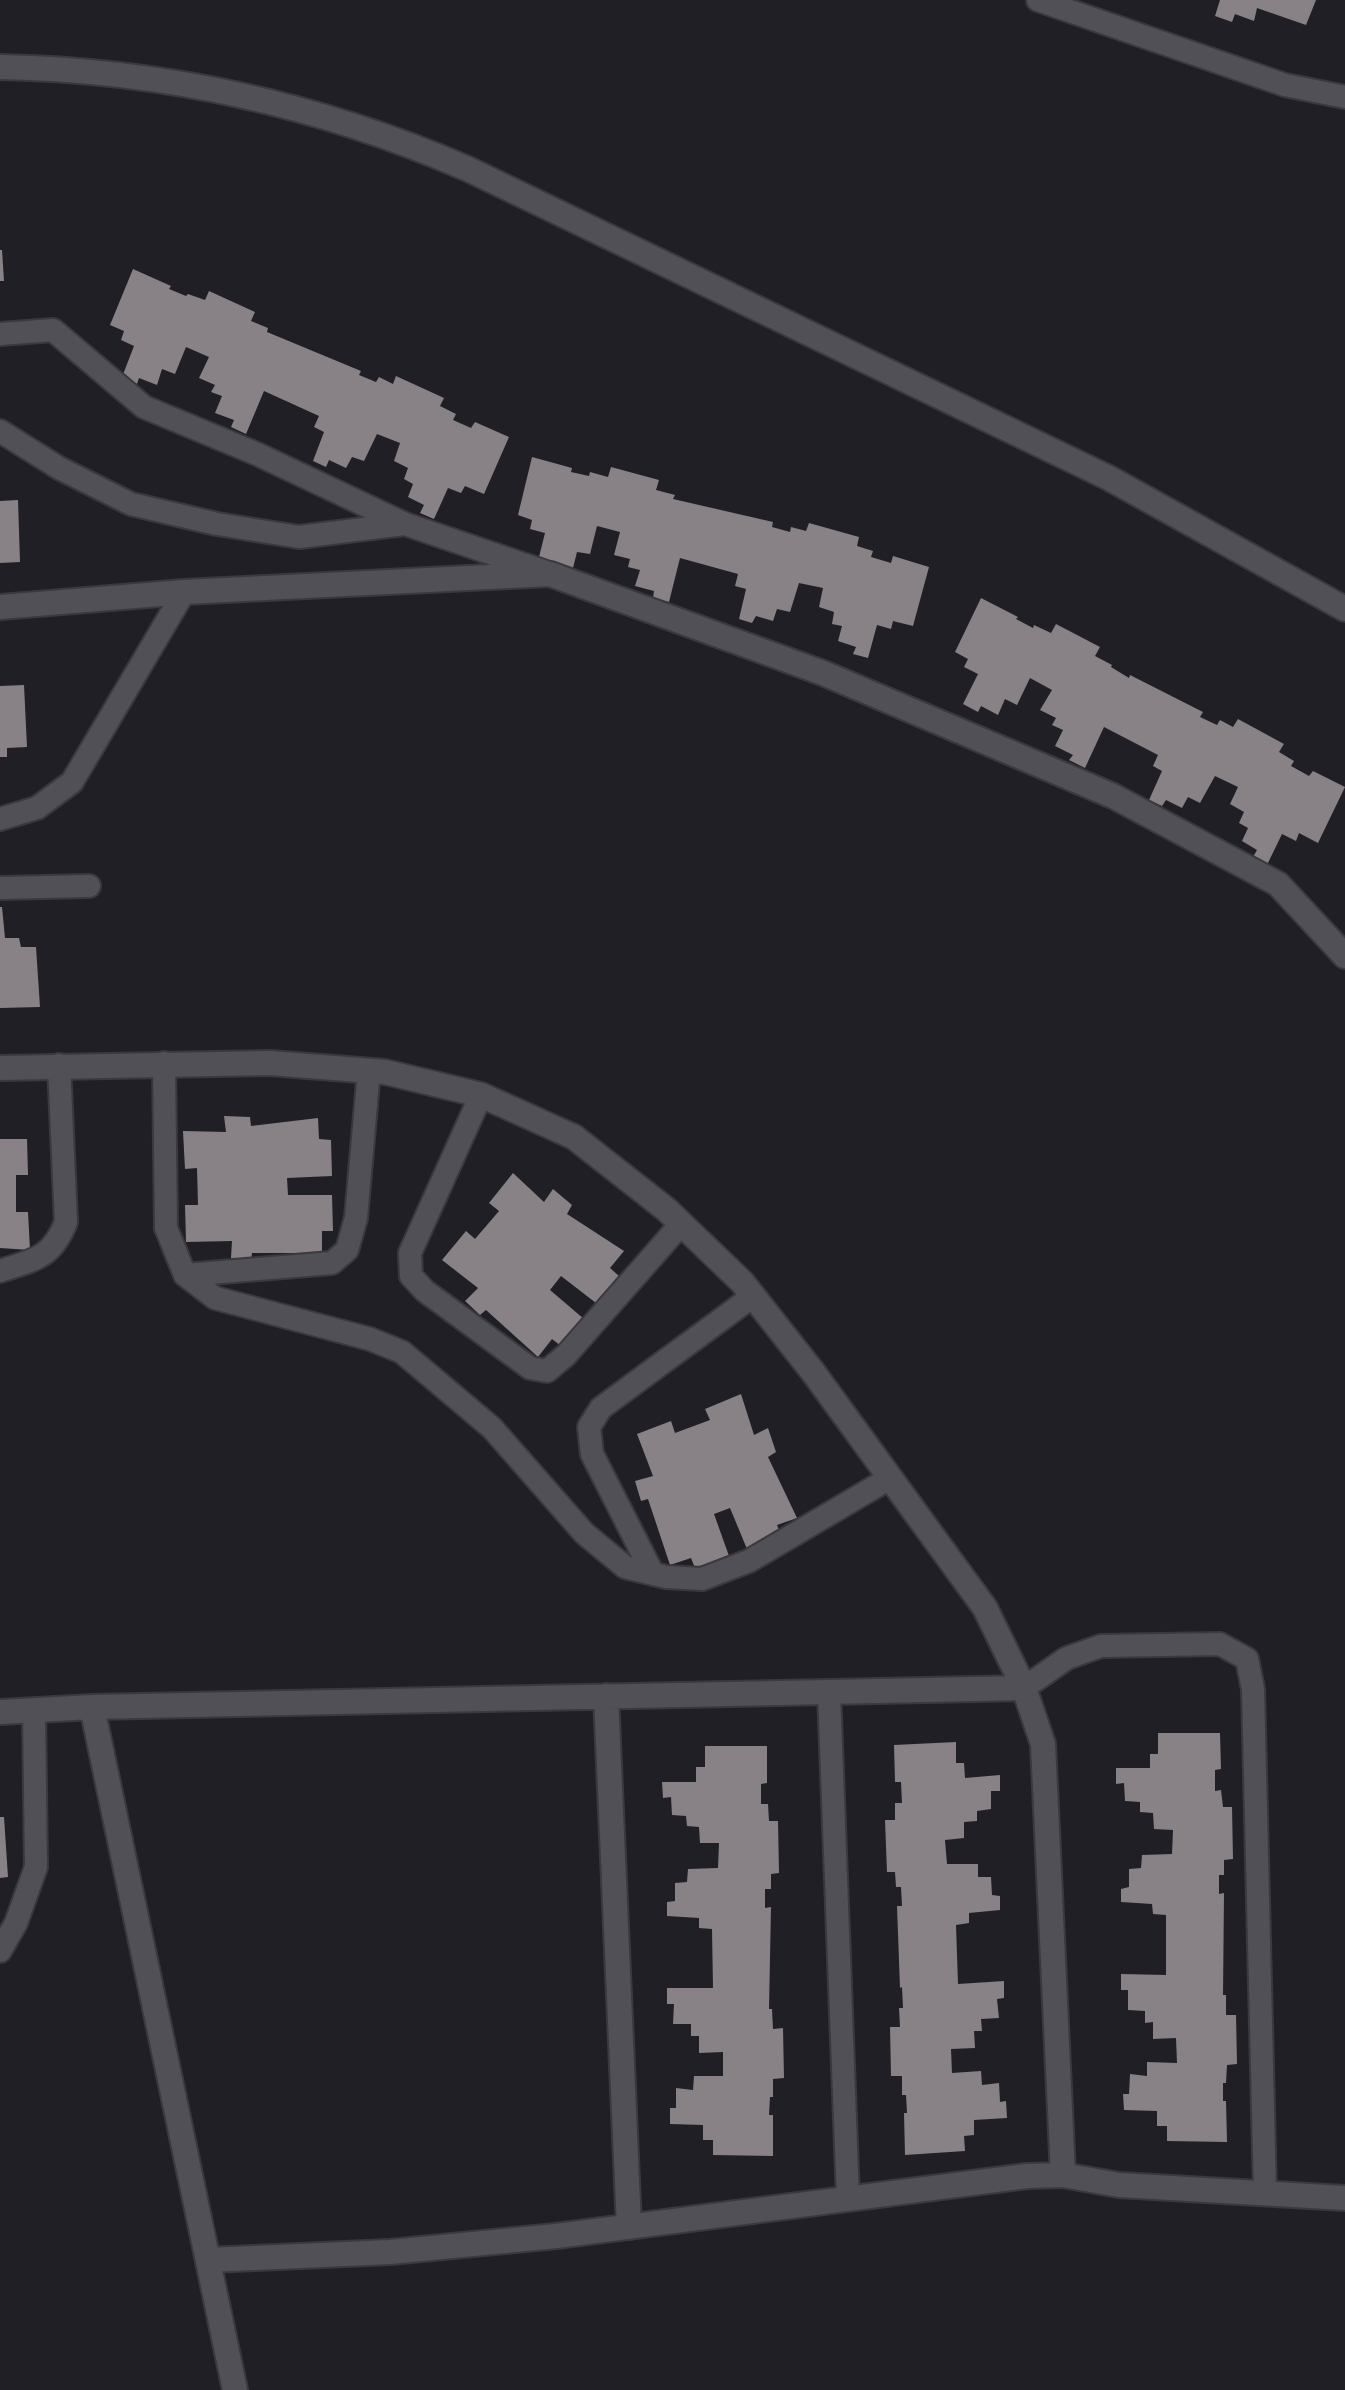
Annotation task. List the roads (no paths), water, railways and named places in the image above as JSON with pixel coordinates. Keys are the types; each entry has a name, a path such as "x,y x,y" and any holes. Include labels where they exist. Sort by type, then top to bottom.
{"street":[{"path":"0,67 62,68 172,81 254,97 406,142 483,176 1109,478 1345,609"},
{"path":"0,607 184,592 550,574 823,673 1113,796 1278,884 1345,956"},
{"path":"0,1068 270,1063 385,1072 481,1095 574,1137 681,1224 753,1296 813,1372 985,1608 1024,1688 1043,1744 1063,2175"},
{"path":"0,1712 92,1707 1024,1688"},
{"path":"606,1696 629,2227"},
{"path":"92,1707 235,2390"},
{"path":"209,2260 390,2252 629,2227 1027,2176 1063,2175 1119,2185 1345,2198"}],"lane":[{"path":"1038,0 1285,85 1345,97"},
{"path":"0,334 53,330 144,407 257,454 405,524 550,574"},
{"path":"0,431 59,468 131,504 203,521 299,537 405,524"},
{"path":"0,819 37,808 72,782 184,592"},
{"path":"0,888 89,886"},
{"path":"164,1063 166,1228 185,1275 215,1298 370,1339 402,1352 492,1428 584,1533 625,1567 666,1577 702,1579 749,1561 890,1478"},
{"path":"0,1271 33,1260 58,1244 66,1222 59,1065"},
{"path":"185,1275 332,1263 347,1250 356,1218 369,1070"},
{"path":"481,1095 410,1253 411,1276 425,1291 530,1368 547,1371 566,1355 681,1224"},
{"path":"653,1574 592,1454 589,1427 601,1408 753,1296"},
{"path":"1024,1688 1067,1658 1101,1646 1220,1644 1247,1659 1253,1689 1265,2194"},
{"path":"829,1692 848,2199"},
{"path":"0,1951 16,1923 36,1867 34,1710"}]}
